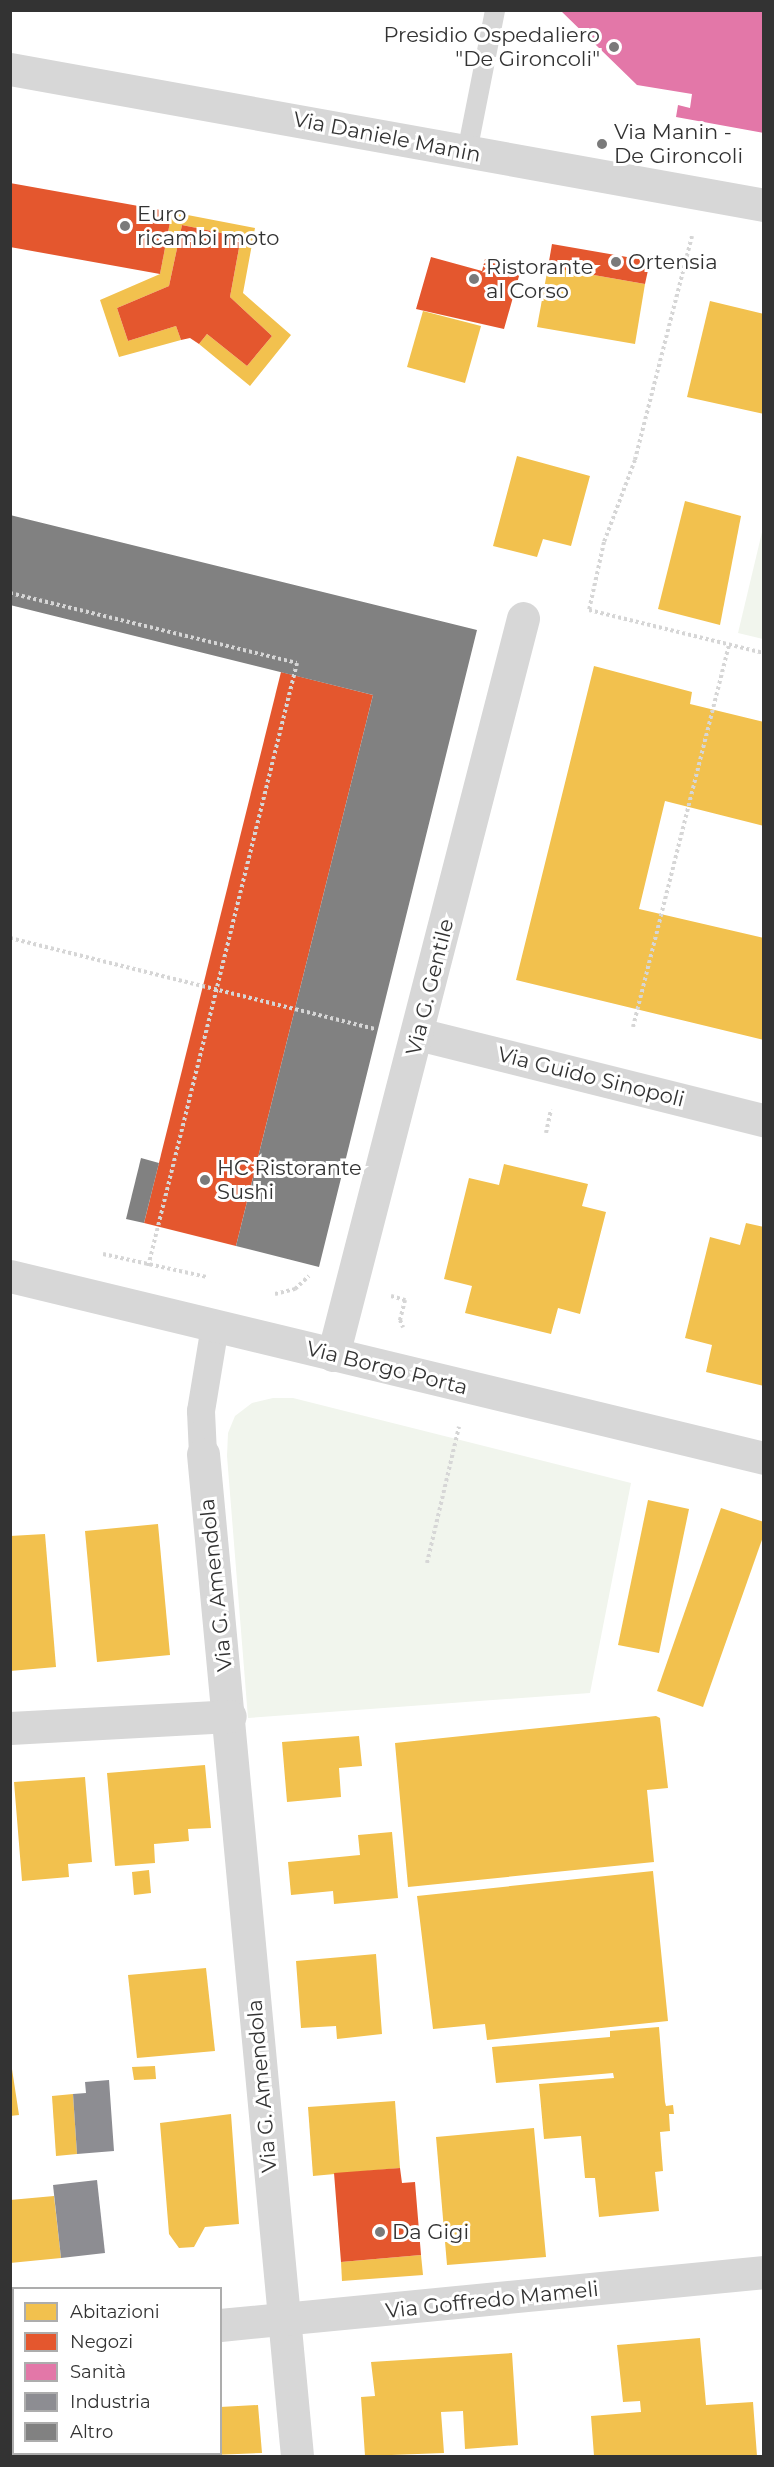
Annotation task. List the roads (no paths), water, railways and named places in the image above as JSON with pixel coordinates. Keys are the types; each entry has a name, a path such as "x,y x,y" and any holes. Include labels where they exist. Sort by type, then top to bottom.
{"street":[{"name":"Via Daniele Manin","path":"10,69 764,205"},
{"name":"Via G. Gentile","path":"333,1355 418,1034 523,618"},
{"name":"Via Guido Sinopoli","path":"418,1034 764,1120"},
{"name":"Via Borgo Porta","path":"10,1276 764,1458"},
{"path":"203,1454 201,1411 215,1326"},
{"name":"Via G. Amendola","path":"203,1454 230,1716 282,2321 297,2457"},
{"path":"10,1728 230,1716"},
{"name":"Via Goffredo Mameli","path":"222,2325 282,2321 764,2272"}],"lane":[{"path":"467,152 495,10"}],"place":[{"name":"Presidio Ospedaliero \"De Gironcoli\"","path":"614,47"},
{"name":"Via Manin - De Gironcoli","path":"602,144"},
{"name":"Euro ricambi moto","path":"125,226"},
{"name":"Ortensia","path":"616,262"},
{"name":"Ristorante al Corso","path":"474,279"},
{"name":"HC Ristorante Sushi","path":"205,1180"},
{"name":"Da Gigi","path":"380,2232"}]}
